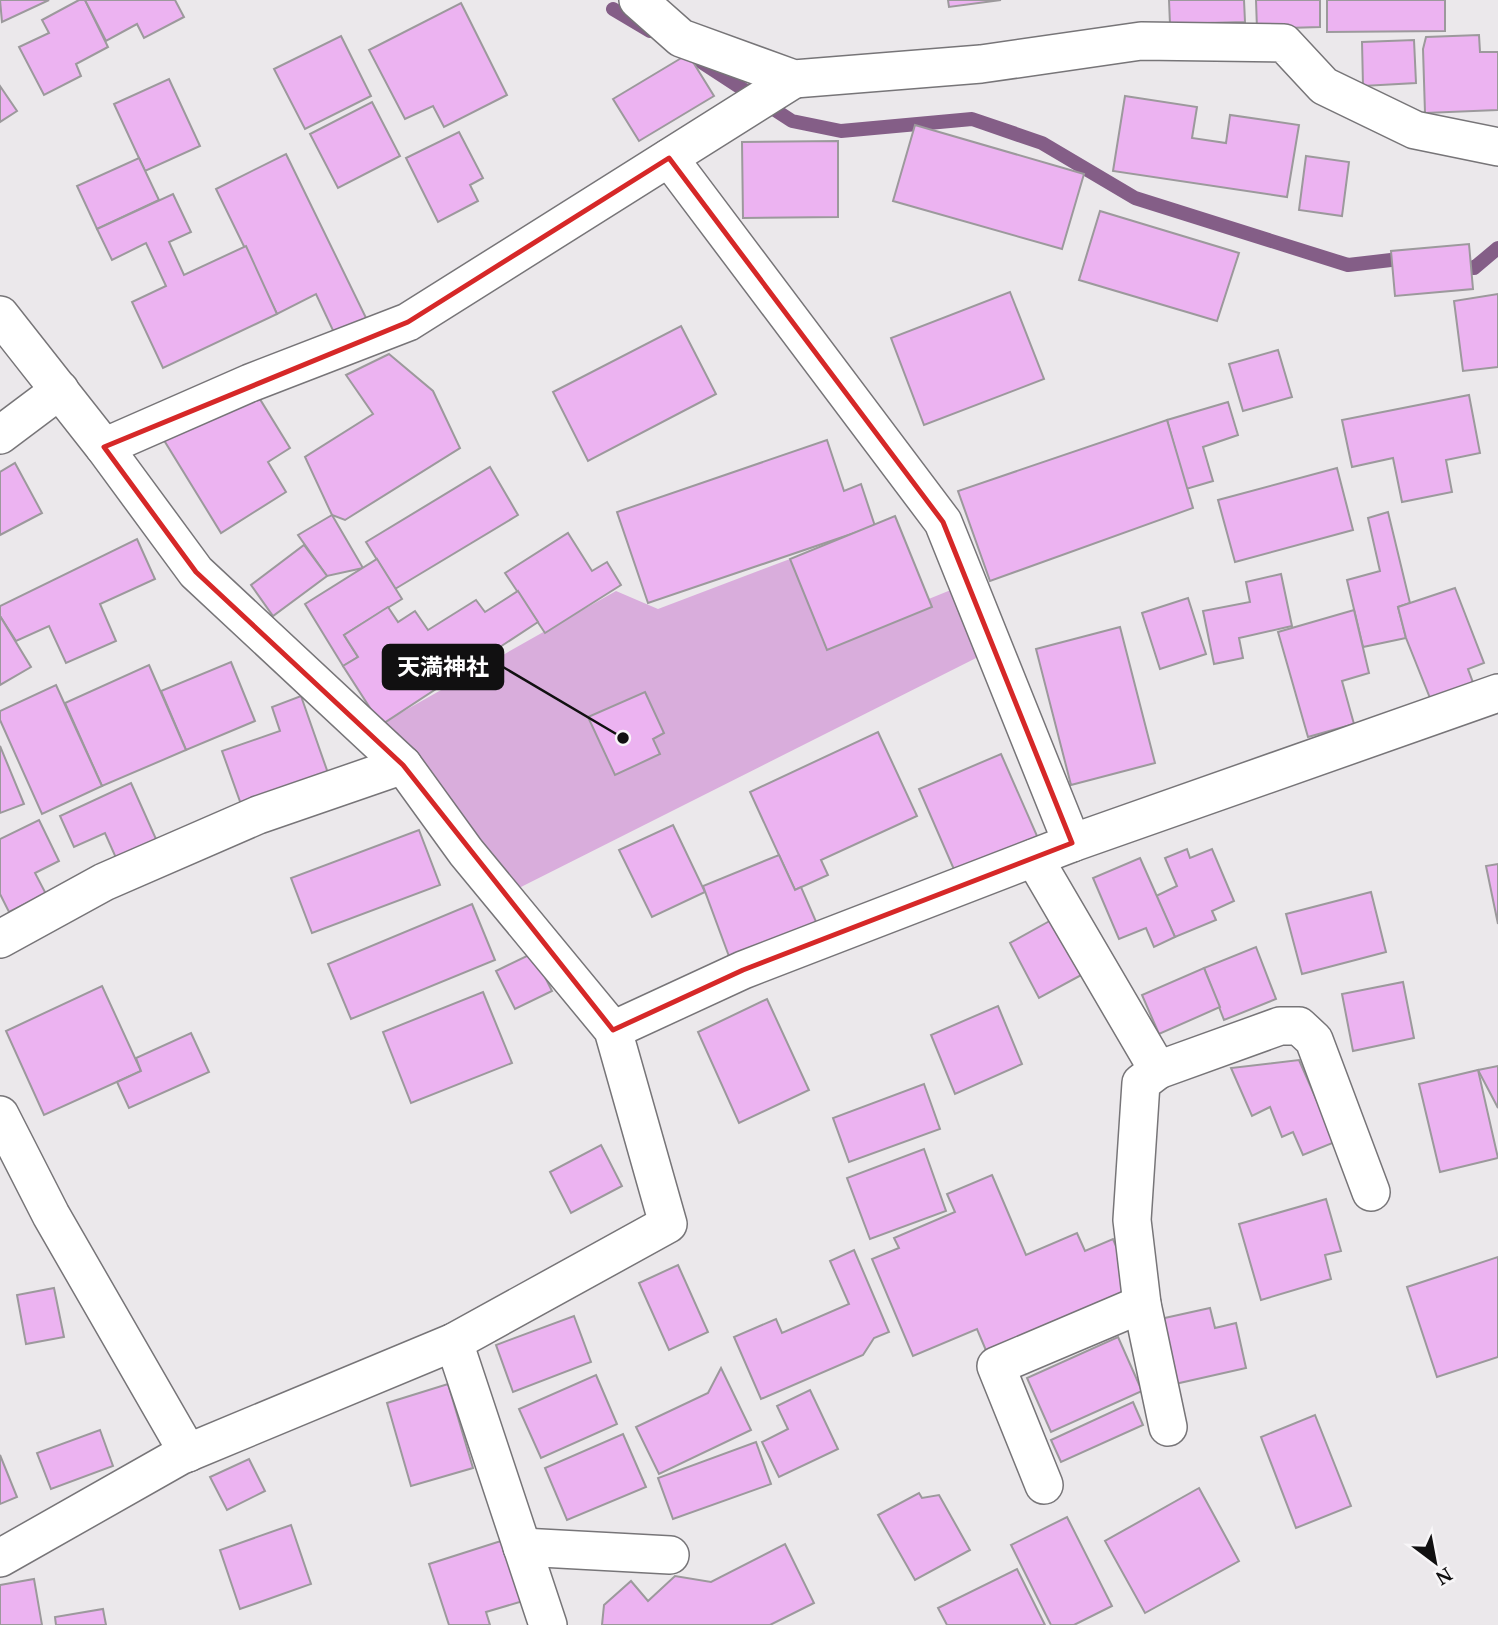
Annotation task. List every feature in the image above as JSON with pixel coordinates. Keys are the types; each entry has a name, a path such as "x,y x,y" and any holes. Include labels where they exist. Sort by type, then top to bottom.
{"street":[{"path":"638,0 681,38 794,79 981,64 1141,41 1284,43 1324,86 1415,130 1498,147"},
{"path":"104,447 250,383 408,322 794,79"},
{"path":"669,158 943,522 1072,843"},
{"path":"0,315 104,447 196,572 403,765 466,852 614,1030 668,1224 454,1342 187,1453 0,1558"},
{"path":"0,435 60,390"},
{"path":"614,1030 743,970 1072,843 1498,693"},
{"path":"0,939 104,882 258,815 403,765"},
{"path":"1034,858 1158,1070"},
{"path":"1168,1427 1142,1304 1132,1220 1141,1083 1158,1070 1280,1026 1299,1026 1314,1040 1371,1192"},
{"path":"0,1115 51,1215 187,1453"},
{"path":"1044,1485 996,1366 1142,1304"},
{"path":"454,1342 548,1625"},
{"path":"522,1547 670,1555"}],"highlighted area":[{"path":"669,158 943,522 1072,843 743,970 613,1030 403,765 196,572 104,447 408,322"}],"shaded area":[{"path":"790,559 823,642 968,583 994,649 503,896 381,724 616,591 658,609"}],"building":[{"path":"0,0 49,0 2,22"},
{"path":"79,0 85,0 108,47 76,64 81,76 44,95 19,47 49,33 42,20"},
{"path":"85,0 175,0 184,17 144,38 137,24 106,41"},
{"path":"948,0 1001,0 949,7"},
{"path":"1169,0 1244,0 1245,22 1170,24"},
{"path":"1256,0 1320,0 1320,27 1257,29"},
{"path":"1327,0 1445,0 1445,31 1327,32"},
{"path":"461,3 507,95 444,127 433,106 405,119 369,50"},
{"path":"1479,35 1480,52 1498,52 1498,110 1425,113 1423,49 1426,37"},
{"path":"341,36 371,96 305,129 274,69"},
{"path":"1414,40 1416,83 1363,86 1362,42"},
{"path":"688,54 714,96 639,141 613,99"},
{"path":"169,79 200,146 145,171 114,104"},
{"path":"0,86 17,111 0,122"},
{"path":"1125,96 1197,107 1192,138 1226,143 1230,115 1299,125 1287,197 1113,171"},
{"path":"372,102 400,156 338,188 310,134"},
{"path":"915,125 1084,174 1062,249 893,201"},
{"path":"459,132 483,178 470,185 478,201 438,222 406,158"},
{"path":"838,141 838,217 743,218 742,142"},
{"path":"286,154 369,324 337,339 316,294 277,314 216,189"},
{"path":"1306,156 1349,162 1342,216 1299,210"},
{"path":"139,158 159,200 97,229 77,186"},
{"path":"173,194 191,232 169,242 184,275 246,246 277,314 163,368 132,302 166,286 146,243 112,260 97,229"},
{"path":"1100,211 1239,253 1217,321 1079,280"},
{"path":"1469,244 1473,289 1395,296 1391,251"},
{"path":"1010,292 1044,379 924,425 891,338"},
{"path":"1498,294 1498,367 1463,371 1454,301"},
{"path":"681,326 716,394 588,461 553,392"},
{"path":"1278,350 1292,397 1243,411 1229,364"},
{"path":"389,354 433,391 460,448 345,520 332,515 305,457 373,414 346,375"},
{"path":"250,383 290,448 268,462 286,492 221,533 162,437"},
{"path":"1469,395 1480,453 1446,460 1452,492 1402,502 1393,458 1352,467 1342,420"},
{"path":"1228,402 1238,435 1203,447 1213,481 1186,489 1167,420"},
{"path":"1167,420 1193,508 990,581 958,491"},
{"path":"827,440 844,491 861,484 875,526 648,603 617,512"},
{"path":"15,463 42,513 0,535 0,472"},
{"path":"490,467 518,515 395,589 366,542"},
{"path":"1337,468 1353,530 1235,562 1218,500"},
{"path":"1388,512 1410,603 1398,607 1406,638 1363,647 1347,580 1380,571 1368,518"},
{"path":"332,515 363,568 327,576 298,535"},
{"path":"895,516 932,607 827,650 790,559"},
{"path":"568,533 592,571 607,562 621,585 545,633 505,573"},
{"path":"137,539 155,579 100,604 116,641 66,663 49,626 16,641 0,616 0,606"},
{"path":"304,545 327,576 273,616 251,585"},
{"path":"377,559 402,599 344,635 358,657 343,666 305,604"},
{"path":"1281,574 1292,626 1239,638 1243,658 1214,664 1203,611 1250,602 1246,582"},
{"path":"1455,588 1484,663 1468,669 1475,688 1432,703 1406,638 1398,607"},
{"path":"518,591 538,622 381,725 343,666 358,657 344,635 388,607 398,622 415,611 428,630 476,600 485,612"},
{"path":"1188,598 1206,654 1160,669 1142,613"},
{"path":"1354,610 1369,673 1342,681 1354,724 1308,737 1278,632"},
{"path":"0,616 31,667 0,685"},
{"path":"1120,627 1155,763 1071,785 1036,649"},
{"path":"231,662 255,721 186,750 161,691"},
{"path":"149,665 186,750 102,786 65,703"},
{"path":"56,685 102,786 42,814 0,720 0,711"},
{"path":"645,692 664,733 653,739 660,754 615,775 588,717"},
{"path":"301,696 329,776 242,807 222,751 280,731 272,707"},
{"path":"878,732 917,816 821,860 828,875 795,890 750,792"},
{"path":"0,746 24,804 0,813"},
{"path":"1001,754 1041,845 959,881 919,789"},
{"path":"131,783 160,848 120,867 105,833 74,847 60,816"},
{"path":"39,820 59,861 35,873 46,894 9,912 0,894 0,839"},
{"path":"673,825 705,892 652,917 619,850"},
{"path":"419,830 440,885 312,933 291,878"},
{"path":"1187,849 1190,858 1212,849 1234,901 1212,911 1216,920 1175,937 1156,896 1177,886 1165,858"},
{"path":"779,855 795,890 801,887 817,924 730,959 703,886"},
{"path":"1140,858 1175,937 1154,947 1146,928 1119,939 1093,878"},
{"path":"1498,864 1498,924 1486,866"},
{"path":"1371,892 1386,952 1302,974 1286,914"},
{"path":"472,904 495,960 351,1019 328,964"},
{"path":"1055,918 1085,973 1039,998 1010,943"},
{"path":"1256,947 1276,999 1224,1020 1204,968"},
{"path":"533,953 552,991 515,1009 496,971"},
{"path":"1204,968 1220,1007 1159,1034 1142,995"},
{"path":"1403,982 1414,1038 1353,1051 1342,994"},
{"path":"102,986 141,1071 44,1115 6,1031"},
{"path":"483,992 512,1063 411,1103 383,1032"},
{"path":"767,999 809,1090 739,1123 698,1032"},
{"path":"998,1006 1022,1064 955,1094 931,1035"},
{"path":"191,1033 209,1072 129,1108 117,1082 141,1071 136,1058"},
{"path":"1299,1060 1335,1142 1303,1155 1293,1132 1282,1137 1270,1107 1252,1116 1231,1068"},
{"path":"1498,1066 1498,1108 1478,1070"},
{"path":"1478,1070 1498,1158 1440,1172 1419,1084"},
{"path":"924,1084 940,1129 849,1162 833,1118"},
{"path":"601,1145 622,1186 571,1213 550,1172"},
{"path":"924,1149 946,1211 870,1239 847,1178"},
{"path":"992,1175 1026,1255 1077,1233 1085,1251 1113,1239 1138,1298 990,1360 977,1329 913,1356 872,1259 899,1248 894,1238 955,1212 947,1194"},
{"path":"1326,1199 1341,1251 1325,1255 1331,1279 1261,1300 1239,1224"},
{"path":"854,1250 889,1332 874,1338 863,1355 761,1399 734,1337 776,1319 782,1333 849,1304 830,1261"},
{"path":"1498,1257 1498,1357 1437,1377 1407,1287"},
{"path":"678,1265 708,1332 669,1350 639,1283"},
{"path":"54,1288 64,1337 26,1344 17,1295"},
{"path":"1210,1308 1215,1328 1236,1323 1246,1368 1175,1384 1160,1319"},
{"path":"574,1316 591,1362 513,1392 496,1345"},
{"path":"1118,1337 1142,1391 1051,1432 1027,1378"},
{"path":"721,1368 751,1430 659,1474 636,1427 708,1393"},
{"path":"596,1375 617,1424 541,1458 519,1409"},
{"path":"448,1384 473,1468 411,1486 387,1403"},
{"path":"810,1390 838,1449 779,1477 762,1442 788,1429 777,1406"},
{"path":"1133,1402 1143,1425 1061,1462 1051,1440"},
{"path":"1315,1415 1351,1506 1296,1528 1261,1437"},
{"path":"100,1430 113,1466 51,1489 37,1453"},
{"path":"623,1434 646,1487 567,1520 545,1468"},
{"path":"756,1442 771,1484 673,1519 658,1478"},
{"path":"0,1455 17,1497 0,1504"},
{"path":"249,1459 265,1491 227,1510 210,1477"},
{"path":"1199,1488 1239,1561 1145,1613 1105,1541"},
{"path":"919,1493 922,1498 939,1495 970,1550 915,1580 878,1515"},
{"path":"1067,1517 1112,1606 1074,1625 1051,1625 1011,1545"},
{"path":"291,1525 311,1584 240,1609 220,1550"},
{"path":"504,1540 523,1601 486,1612 490,1625 449,1625 429,1564"},
{"path":"785,1544 814,1603 770,1625 602,1625 604,1605 631,1581 648,1601 675,1576 711,1582"},
{"path":"1017,1569 1045,1625 947,1625 938,1608"},
{"path":"34,1579 42,1625 0,1625 0,1585"},
{"path":"103,1609 106,1625 56,1625 55,1617"}],"waterway":[{"path":"613,9 650,31"},
{"path":"695,58 792,121 841,131 972,119 1042,143 1135,198 1348,265 1408,258"},
{"path":"1452,265 1474,268 1498,248"}],"place":[{"name":"天満神社","path":"623,738"}]}
